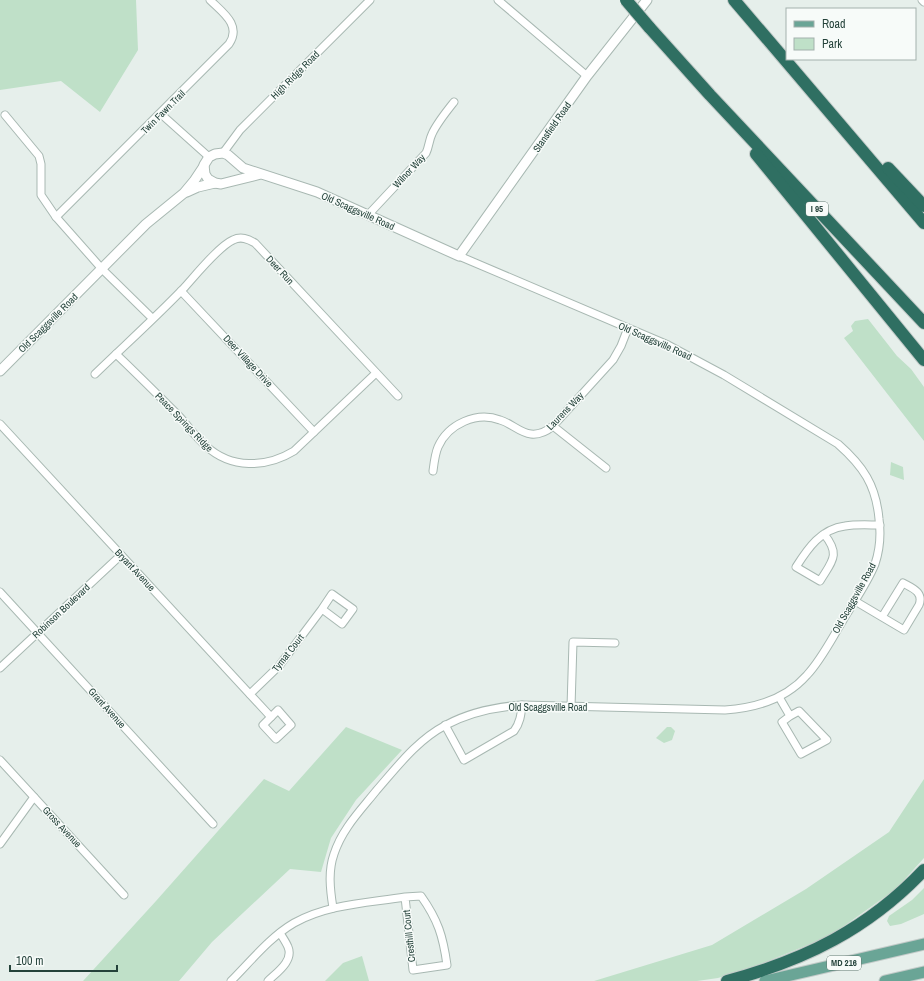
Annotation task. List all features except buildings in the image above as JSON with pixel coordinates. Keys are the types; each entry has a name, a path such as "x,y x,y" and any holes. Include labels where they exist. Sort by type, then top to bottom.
{"highway":[{"name":"I 95","path":"626,0 710,95 924,323"},
{"path":"734,0 924,223"},
{"path":"799,75 924,206"},
{"path":"710,95 776,179 924,360"},
{"path":"727,981 808,954 842,936 866,921 893,900 924,870"}],"main road":[{"name":"MD 216","path":"765,981 924,944"},
{"path":"885,981 924,972"}],"street":[{"name":"Twin Fawn Trail","path":"56,217 161,114 232,40 234,30 233,25 210,0"},
{"name":"High Ridge Road","path":"223,153 240,130 370,0"},
{"path":"498,0 587,76"},
{"name":"Stansfield Road","path":"459,256 587,76 647,0"},
{"name":"Wilnor Way","path":"368,215 426,153 434,130 454,102"},
{"path":"161,114 209,157"},
{"path":"5,115 39,156 41,164 41,195 56,217 102,269 152,318"},
{"path":"227,183 235,172 235,166 232,159 223,153 215,154 209,157 204,166 205,174 208,179 215,183 227,183 261,174"},
{"name":"Old Scaggsville Road","path":"232,159 243,168 311,190 459,256 628,328 689,356 733,380 838,444 852,456 869,481 875,494 880,525 879,546 875,563 855,601 818,662 807,676 779,697 763,704 751,707 725,710 522,705 481,711 462,717 445,725 406,756 351,821 343,833 336,848 331,866 330,890 333,908"},
{"name":"Old Scaggsville Road","path":"184,193 204,166"},
{"name":"Old Scaggsville Road","path":"0,371 146,224 184,193 198,186 215,183"},
{"name":"Deer Run","path":"95,374 181,291 227,244 240,237 255,243 398,396"},
{"name":"Deer Village Drive","path":"181,291 314,432"},
{"name":"Laurens Way","path":"433,471 439,445 446,436 469,419 488,416 503,420 521,431 530,434 546,432 554,426 613,360 621,346 628,328"},
{"name":"Peace Springs Ridge","path":"116,354 215,454 225,459 248,464 272,462 284,458 294,451 376,373"},
{"name":"Bryant Avenue","path":"0,424 271,717"},
{"path":"554,426 606,468"},
{"path":"824,534 831,542 834,549 834,557 820,581 796,567 814,542 824,534 845,526 880,525"},
{"name":"Robinson Boulevard","path":"0,668 121,555"},
{"path":"855,601 882,618 904,630 921,601 917,591 903,583 882,618"},
{"name":"Grant Avenue","path":"0,592 213,824"},
{"name":"Tymat Court","path":"250,694 279,666 322,608"},
{"path":"571,706 573,642 615,644"},
{"path":"779,697 790,716"},
{"path":"445,725 464,760 514,731 518,726 522,705"},
{"path":"800,711 827,740 801,754 782,722 790,716 800,711"},
{"name":"Gross Avenue","path":"0,760 124,895"},
{"path":"0,844 34,797"},
{"name":"Cresthill Court","path":"231,981 268,944 293,923 333,908 405,897 421,896 432,912 440,928 447,966 413,970 405,897"},
{"path":"268,981 286,963 289,957 288,946 280,933"}],"green space":[{"path":"0,0 136,0 138,50 100,112 61,81 0,90"},
{"path":"868,319 897,356 911,369 924,387 924,441 844,338 853,331 851,326 855,321"},
{"path":"891,462 903,467 904,480 890,475"},
{"path":"346,727 402,750 356,800 331,838 321,872 290,869 212,942 179,981 83,981 264,779 289,791"},
{"path":"667,727 671,727 675,731 672,740 664,743 656,738"},
{"path":"924,779 924,858 896,889 830,936 756,966 718,978 697,981 594,981 712,945 806,889 889,832"},
{"path":"924,888 924,914 901,924 890,926 887,921 889,916 912,900"},
{"path":"362,956 369,981 325,981 343,963"}]}
